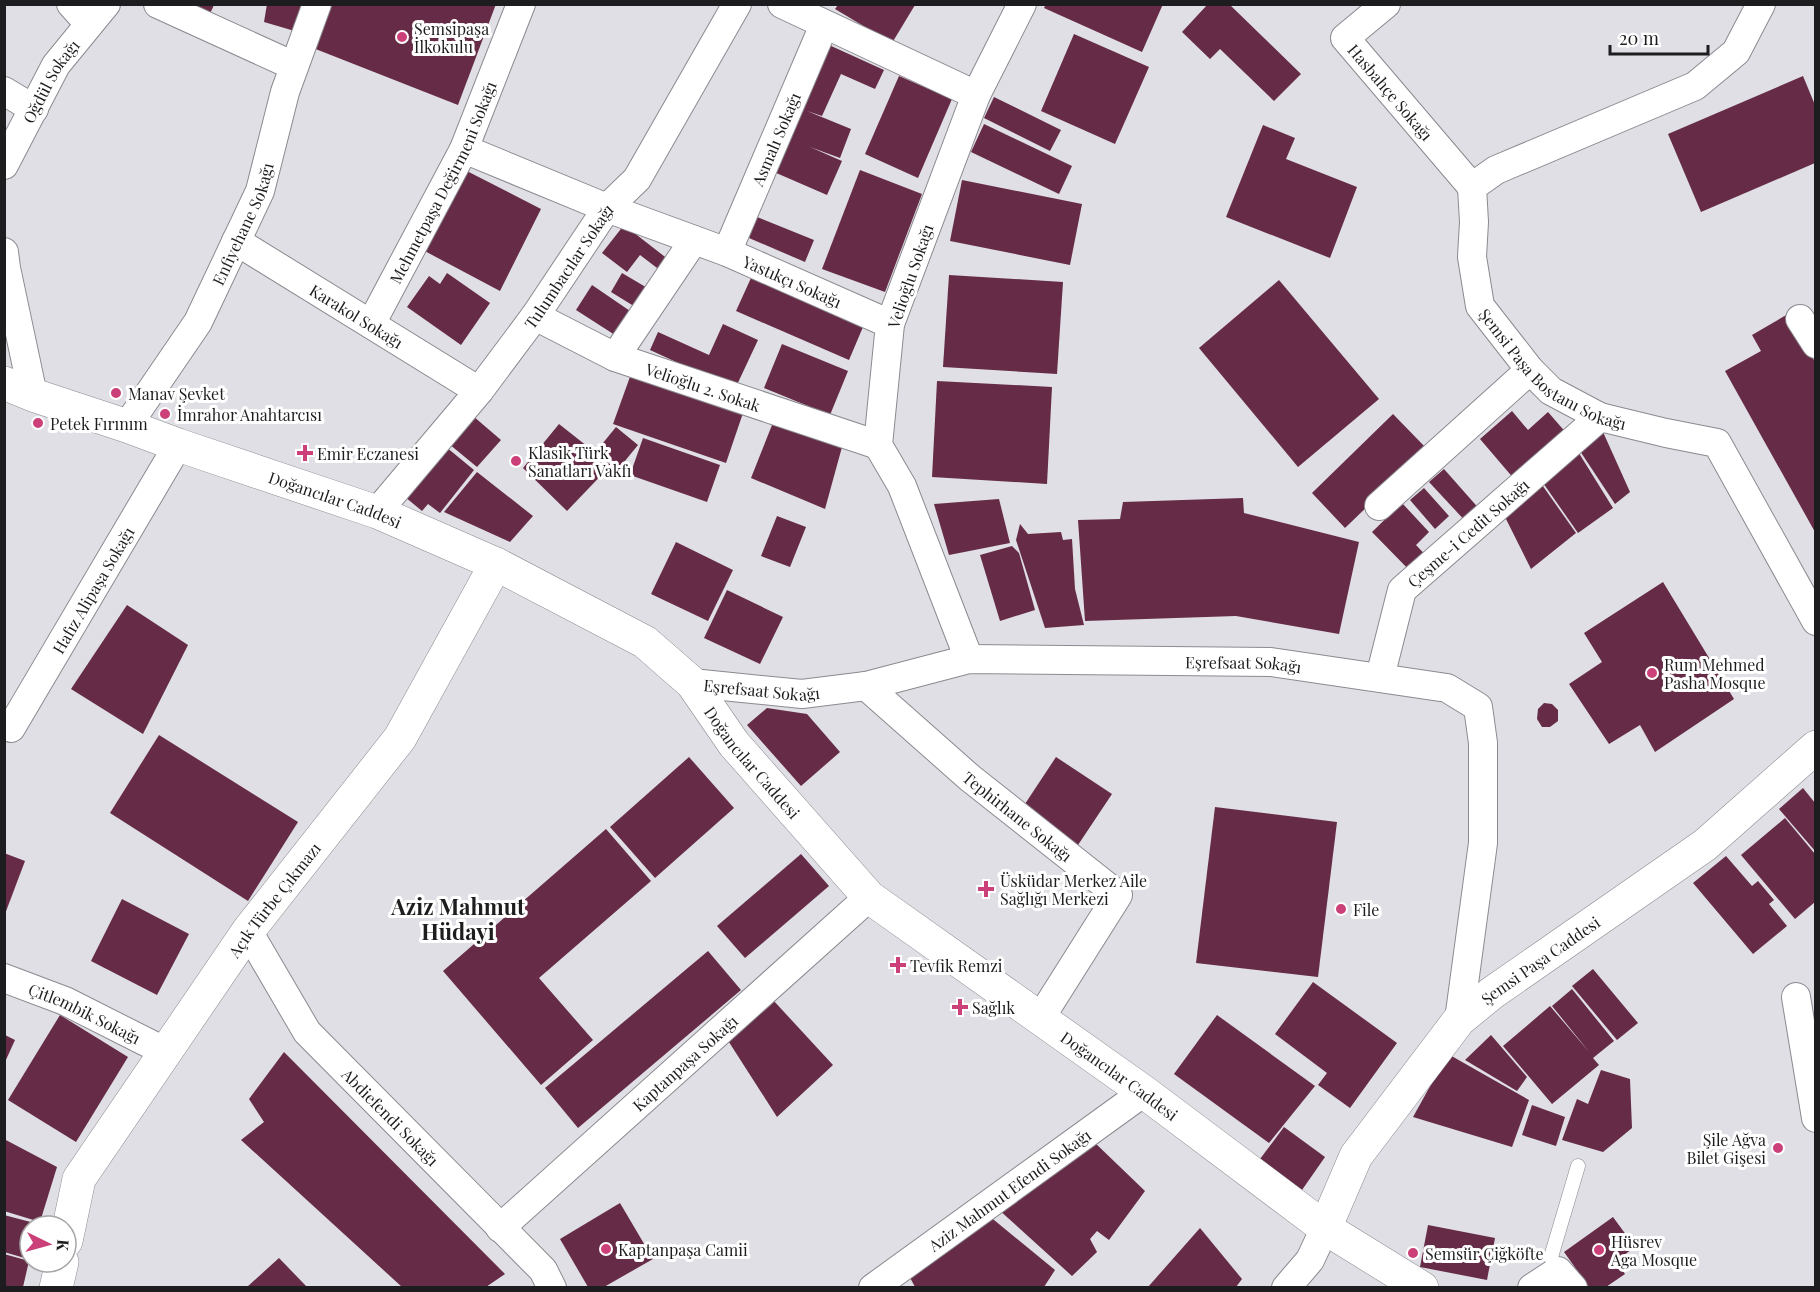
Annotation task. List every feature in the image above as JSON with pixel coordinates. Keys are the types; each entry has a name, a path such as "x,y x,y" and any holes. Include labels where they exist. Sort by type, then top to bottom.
{"street":[{"path":"158,4 294,66"},
{"name":"Enfiyehane Sokağı","path":"127,426 198,322 260,192 285,92 317,4"},
{"name":"Mehmetpaşa Değirmeni Sokağı","path":"371,324 464,149 521,4"},
{"name":"Tulumbacılar Sokağı","path":"377,512 479,391 535,316 607,208 637,179 737,4"},
{"path":"782,4 976,95"},
{"name":"Velioğlu Sokağı","path":"878,445 890,324 976,95 1022,4"},
{"name":"Hasbahçe Sokağı","path":"1386,4 1345,38 1472,187"},
{"path":"1472,187 1496,170 1695,86 1736,52 1761,4"},
{"name":"Oğdül Sokağı","path":"4,165 56,65 89,11"},
{"name":"Asmalı Sokağı","path":"727,252 824,25"},
{"path":"4,91 34,109"},
{"name":"Yastıkçı Sokağı","path":"464,149 607,208 727,252 890,324"},
{"name":"Şemsi Paşa Bostanı Sokağı","path":"1472,187 1474,222 1472,257 1480,306 1530,370 1551,391 1600,417 1717,443 1815,621"},
{"path":"615,357 694,240"},
{"name":"Karakol Sokağı","path":"236,241 479,391"},
{"path":"4,252 19,389"},
{"name":"Velioğlu 2. Sokak","path":"535,316 615,357 878,445"},
{"path":"1800,319 1815,344"},
{"path":"1379,506 1530,370"},
{"name":"Doğancılar Caddesi","path":"19,389 377,512 496,564 645,642 692,683 734,744 869,897 1041,1017 1325,1228 1422,1287"},
{"name":"Çeşme-i Cedit Sokağı","path":"1380,677 1402,590 1600,417"},
{"name":"Hafız Alipaşa Sokağı","path":"4,725 11,728 178,445"},
{"path":"878,445 902,486 969,659"},
{"name":"Açık Türbe Çıkmazı","path":"72,1214 79,1179 248,931 400,738 496,564"},
{"name":"Eşrefsaat Sokağı","path":"692,683 802,694 866,686 969,659 1271,662 1447,688 1478,707 1484,743 1484,843 1459,1020"},
{"name":"Tephirhane Sokağı","path":"866,686 970,778 1118,895 1041,1017"},
{"name":"Şemsi Paşa Caddesi","path":"1325,1228 1356,1156 1459,1020 1492,993 1705,845 1815,747"},
{"name":"Kaptanpaşa Sokağı","path":"500,1228 869,897"},
{"name":"Abdiefendi Sokağı","path":"248,931 307,1032 543,1270 552,1287"},
{"name":"Çitlembik Sokağı","path":"4,978 65,1001 166,1052"},
{"path":"1796,997 1815,1118"},
{"name":"Aziz Mahmut Efendi Sokağı","path":"873,1287 1144,1092"},
{"path":"1286,1287 1310,1260 1325,1228"},
{"path":"1532,1287 1566,1279"}],"lane":[{"path":"1566,1279 1551,1257 1578,1166"}],"building":[{"path":"267,4 303,4 298,32 264,22"},
{"name":"Semsipaşa İlkokulu","path":"329,4 496,4 458,105 313,48"},
{"path":"1046,4 1163,4 1142,52 1044,8"},
{"path":"1208,4 1229,4 1301,74 1274,101 1220,49 1210,59 1182,32"},
{"path":"169,5 214,5 207,20"},
{"path":"838,5 915,5 892,43 835,9"},
{"path":"1074,34 1149,67 1115,144 1041,111"},
{"path":"829,45 884,70 875,89 841,74 822,116 807,111 851,129 840,158 810,147 842,161 827,195 774,172"},
{"path":"899,76 952,99 918,178 865,154"},
{"path":"1803,76 1815,105 1815,163 1701,212 1668,134"},
{"path":"994,97 1061,130 1050,151 984,118"},
{"path":"984,124 1072,166 1059,194 971,152"},
{"path":"1263,125 1295,138 1286,159 1357,187 1330,258 1226,217"},
{"path":"459,167 541,209 500,291 419,248"},
{"path":"860,170 922,194 885,292 822,269"},
{"path":"962,180 1082,204 1070,265 950,241"},
{"path":"757,217 814,240 805,262 749,238"},
{"path":"624,225 669,260 661,271 640,255 627,272 602,253"},
{"path":"447,273 490,303 461,345 407,307 429,276 440,284"},
{"path":"622,273 649,289 637,308 611,292"},
{"path":"949,275 1063,282 1057,374 943,367"},
{"path":"751,278 863,327 849,360 736,311"},
{"path":"1279,280 1379,399 1298,467 1199,348"},
{"path":"592,285 633,313 618,337 576,310"},
{"path":"1788,314 1815,362 1815,532 1725,371 1761,351 1752,335"},
{"path":"723,324 758,340 735,389 650,350 658,332 709,355"},
{"path":"782,344 848,371 830,415 764,388"},
{"path":"631,374 743,413 726,463 613,424"},
{"path":"937,381 1052,387 1047,484 932,477"},
{"path":"466,410 501,440 477,467 443,439"},
{"path":"1512,411 1528,430 1548,412 1568,435 1515,480 1480,439"},
{"path":"1393,414 1427,449 1345,528 1312,493"},
{"path":"774,420 842,447 825,509 751,478"},
{"path":"559,424 611,465 567,511 523,468"},
{"path":"616,427 638,445 620,467 598,449"},
{"path":"1603,432 1630,492 1615,504 1578,448"},
{"path":"643,438 720,465 707,502 630,475"},
{"path":"440,442 474,470 440,513 428,504 422,511 399,492"},
{"path":"1577,450 1613,508 1578,533 1541,480"},
{"path":"1444,469 1482,512 1469,525 1429,482"},
{"path":"477,472 533,516 510,542 444,512"},
{"path":"1540,482 1576,533 1531,569 1502,511"},
{"path":"1424,488 1449,516 1435,529 1410,500"},
{"path":"1243,498 1244,513 1359,542 1339,634 1236,616 1085,621 1078,520 1120,519 1123,502"},
{"path":"999,499 1010,543 949,555 934,504"},
{"path":"1402,503 1429,532 1416,545 1431,561 1415,576 1372,532"},
{"path":"777,516 806,527 790,567 761,556"},
{"path":"1020,524 1028,534 1061,532 1063,540 1072,539 1075,589 1084,625 1045,628 1016,540"},
{"path":"676,542 733,570 708,621 651,594"},
{"path":"1012,546 1019,553 1035,610 1000,621 980,555"},
{"name":"Rum Mehmed Pasha Mosque","path":"1663,582 1734,699 1655,752 1640,725 1609,744 1569,684 1602,662 1584,633"},
{"path":"727,590 783,617 760,664 704,638"},
{"path":"127,605 188,645 143,734 71,689"},
{"path":"1544,703 1552,704 1558,710 1558,721 1550,727 1542,727 1537,719 1538,709"},
{"path":"767,708 807,714 840,752 801,786 747,725"},
{"path":"159,735 298,822 248,901 110,813"},
{"path":"689,757 734,808 655,878 610,827"},
{"path":"1056,757 1112,794 1076,848 1021,810"},
{"path":"1803,788 1815,803 1815,851 1779,809"},
{"path":"1215,807 1337,822 1318,977 1196,963"},
{"path":"1785,818 1815,854 1815,902 1795,919 1741,855"},
{"path":"606,829 651,881 539,978 593,1040 541,1085 443,971"},
{"path":"4,853 25,861 5,914 4,914"},
{"path":"801,854 829,886 745,958 717,926"},
{"path":"1726,856 1752,886 1758,881 1774,900 1769,904 1787,926 1753,954 1693,883"},
{"path":"122,899 189,934 157,995 91,961"},
{"path":"708,951 741,990 578,1128 545,1088"},
{"path":"1593,969 1638,1023 1617,1040 1572,986"},
{"path":"1313,982 1397,1043 1350,1108 1318,1085 1327,1073 1275,1034"},
{"path":"1572,989 1614,1041 1593,1058 1599,1065 1552,1104 1503,1046 1550,1006 1590,1053 1552,1006"},
{"path":"773,1000 833,1065 777,1117 727,1039"},
{"path":"60,1015 128,1057 76,1142 8,1100"},
{"path":"1217,1015 1315,1086 1269,1143 1174,1074"},
{"path":"5,1035 15,1040 5,1062"},
{"path":"1491,1035 1527,1077 1517,1091 1465,1060"},
{"path":"284,1052 505,1274 486,1287 402,1287 241,1140 264,1122 249,1099"},
{"path":"1448,1054 1529,1100 1512,1147 1413,1117"},
{"path":"1601,1070 1630,1079 1632,1128 1603,1152 1562,1140 1577,1099 1588,1104"},
{"path":"1532,1105 1565,1117 1556,1146 1522,1135"},
{"path":"1284,1127 1325,1157 1302,1190 1260,1159"},
{"path":"4,1139 57,1167 42,1214 18,1215 4,1211"},
{"path":"1092,1140 1145,1191 1109,1240 1097,1231 1090,1239 1097,1252 1072,1276 998,1209"},
{"name":"Kaptanpaşa Camii","path":"620,1203 653,1259 604,1287 588,1287 560,1239"},
{"path":"4,1215 18,1219 18,1256 4,1252"},
{"path":"988,1215 1055,1270 1044,1287 915,1287 906,1270"},
{"name":"Hüsrev Aga Mosque","path":"1613,1217 1635,1247 1616,1261 1625,1274 1606,1287 1589,1287 1564,1252"},
{"path":"1428,1225 1495,1238 1487,1280 1420,1267"},
{"path":"1200,1228 1242,1279 1236,1287 1148,1287"},
{"path":"4,1254 18,1258 18,1274 26,1274 23,1287 4,1287"},
{"path":"279,1258 307,1287 247,1287"}],"place":[{"name":"Semsipaşa İlkokulu","path":"402,37"},
{"name":"Manav Şevket","path":"116,393"},
{"name":"İmrahor Anahtarcısı","path":"165,414"},
{"name":"Petek Fırınım","path":"38,423"},
{"name":"Emir Eczanesi","path":"305,453"},
{"name":"Klasik Türk Sanatları Vakfı","path":"516,461"},
{"name":"Rum Mehmed Pasha Mosque","path":"1652,673"},
{"name":"Üsküdar Merkez Aile Sağlığı Merkezi","path":"986,889"},
{"name":"File","path":"1341,909"},
{"name":"Tevfik Remzi","path":"898,965"},
{"name":"Sağlık","path":"960,1007"},
{"name":"Şile Ağva Bilet Gişesi","path":"1778,1148"},
{"name":"Kaptanpaşa Camii","path":"606,1249"},
{"name":"Hüsrev Aga Mosque","path":"1599,1250"},
{"name":"Semsür Çiğköfte","path":"1413,1253"}],"district":[{"name":"Aziz Mahmut Hüdayi","path":"458,918"}]}
